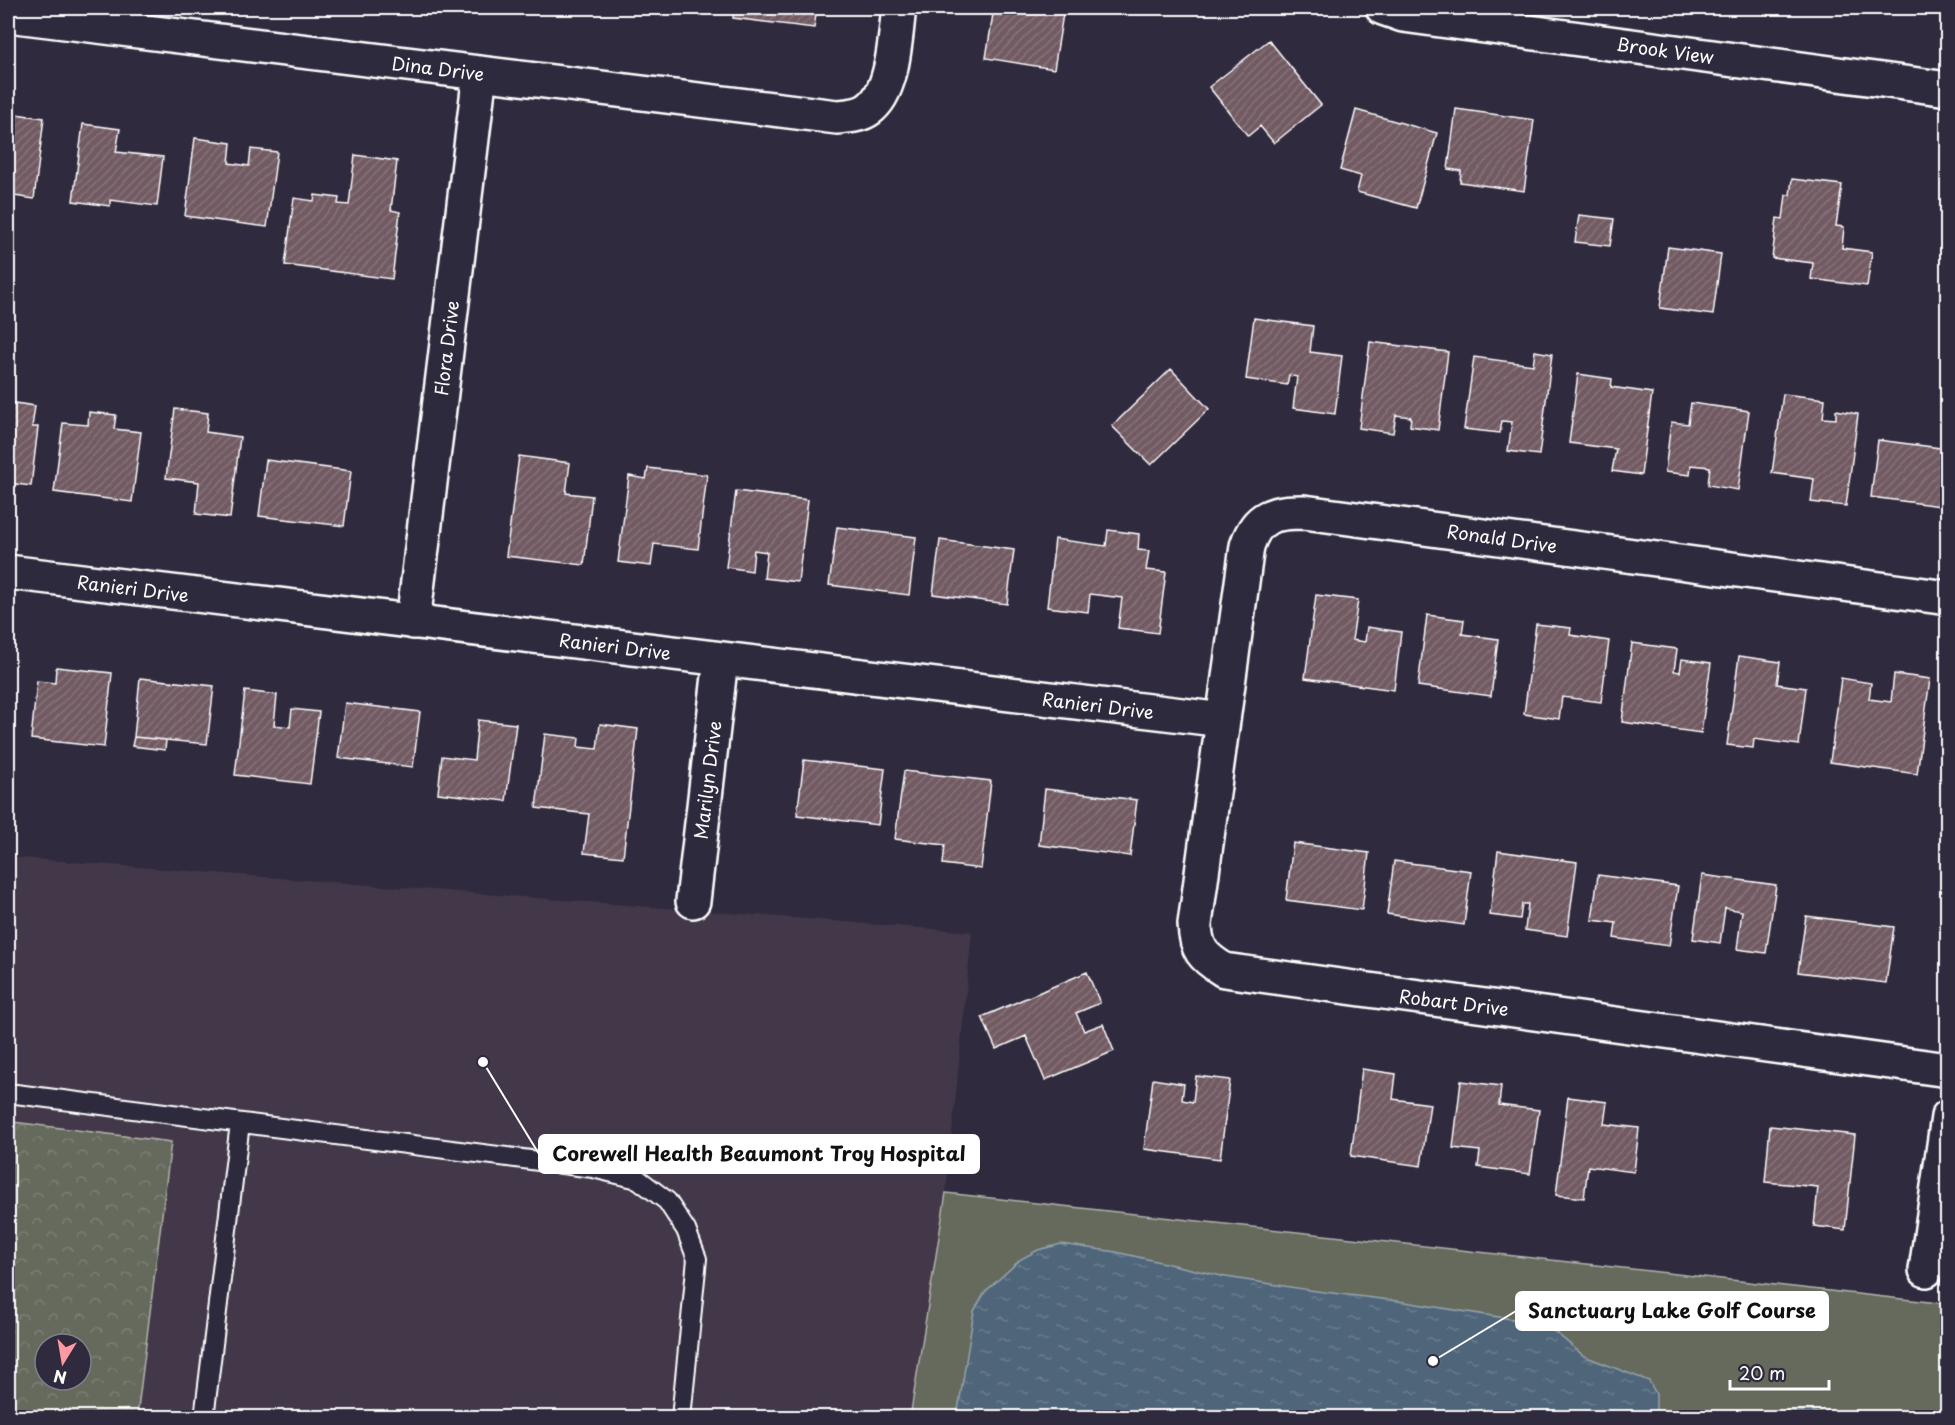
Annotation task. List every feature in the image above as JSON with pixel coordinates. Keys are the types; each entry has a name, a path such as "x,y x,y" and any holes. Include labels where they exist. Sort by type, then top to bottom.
{"street":[{"name":"Dina Drive","path":"8,15 837,117 868,110 884,93 899,8"},
{"name":"Brook View","path":"1383,8 1403,15 1947,89"},
{"name":"Flora Drive","path":"413,622 480,73"},
{"name":"Ronald Drive","path":"1223,720 1247,546 1251,532 1264,518 1281,512 1358,518 1947,598"},
{"name":"Ranieri Drive","path":"8,572 1223,720"},
{"name":"Marilyn Drive","path":"693,901 722,659"},
{"name":"Robart Drive","path":"1223,720 1195,924 1200,951 1210,962 1224,970 1947,1070"},
{"path":"1926,1270 1947,1117"}],"lane":[{"path":"8,1093 593,1168 638,1179 667,1201 686,1230 697,1259 681,1418"},
{"path":"204,1418 240,1123"}],"shaded area":[{"path":"8,857 972,932 946,1193 910,1417 8,1417"}],"green space":[{"path":"13,1122 171,1142 137,1417 8,1417 8,1170"},
{"path":"946,1193 1947,1304 1947,1417 910,1418"}],"water":[{"path":"1061,1244 1116,1252 1226,1277 1537,1323 1555,1332 1584,1356 1649,1381 1656,1394 1656,1417 957,1417 974,1311 985,1292 1021,1259 1038,1250"},
{"path":"1809,1411 1833,1417 1754,1417 1763,1412"}],"building":[{"path":"734,8 817,8 814,28 733,18"},
{"path":"994,8 1064,8 1054,69 986,58"},
{"path":"1269,40 1321,105 1274,143 1260,126 1248,136 1209,87"},
{"path":"1456,109 1534,120 1524,191 1460,182 1461,171 1448,169"},
{"path":"1356,110 1437,133 1416,208 1357,192 1361,176 1340,170"},
{"path":"8,113 44,118 34,199 8,195"},
{"path":"83,124 120,129 116,152 163,157 157,206 110,200 110,206 73,201"},
{"path":"195,138 231,143 229,163 249,166 251,149 277,152 267,227 185,216"},
{"path":"355,155 397,161 391,210 400,212 392,279 285,265 294,198 314,201 315,195 339,198 338,204 349,205"},
{"path":"1792,179 1842,185 1836,226 1844,227 1842,248 1872,252 1867,286 1811,279 1813,263 1772,258 1777,218 1783,219 1786,195 1790,195"},
{"path":"1579,215 1614,219 1610,246 1575,242"},
{"path":"1668,247 1721,254 1713,315 1660,308"},
{"path":"1254,318 1313,326 1310,352 1342,356 1335,414 1293,408 1297,377 1289,375 1287,385 1246,379"},
{"path":"1370,342 1448,352 1438,430 1410,426 1411,417 1396,415 1393,433 1359,428"},
{"path":"1535,351 1552,354 1539,455 1508,451 1512,422 1502,421 1500,433 1464,429 1474,357 1533,365"},
{"path":"1171,369 1209,409 1151,465 1112,426"},
{"path":"1578,374 1612,379 1611,387 1652,393 1641,475 1612,471 1616,449 1569,443"},
{"path":"1783,394 1825,399 1823,418 1836,419 1836,410 1858,414 1846,506 1811,502 1814,479 1772,473"},
{"path":"8,402 35,406 32,427 38,427 31,486 8,483"},
{"path":"1691,403 1749,411 1738,490 1708,485 1710,467 1691,465 1690,475 1665,472 1671,422 1688,424"},
{"path":"175,409 208,413 206,432 240,437 230,518 196,514 199,482 166,478"},
{"path":"89,412 116,415 114,429 141,432 132,502 54,492 63,423 88,425"},
{"path":"1878,440 1948,449 1948,507 1871,497"},
{"path":"519,456 570,463 566,493 592,496 584,565 506,556"},
{"path":"266,460 351,471 344,526 259,516"},
{"path":"648,468 707,475 698,549 654,544 651,566 618,562 629,476 646,479"},
{"path":"736,491 808,500 798,582 764,578 767,552 754,550 752,571 726,567"},
{"path":"837,527 916,537 909,595 829,585"},
{"path":"1108,530 1139,534 1138,550 1149,551 1146,570 1166,572 1158,633 1118,628 1122,598 1090,594 1088,612 1047,607 1055,539 1106,546"},
{"path":"940,540 1014,550 1007,604 933,594"},
{"path":"1316,595 1358,600 1352,640 1365,642 1367,627 1401,632 1394,690 1305,678"},
{"path":"1427,615 1464,620 1462,634 1498,639 1491,696 1418,686"},
{"path":"1536,624 1571,628 1570,635 1609,641 1601,702 1562,697 1559,719 1524,714"},
{"path":"1632,643 1677,649 1674,671 1680,672 1682,659 1711,663 1701,733 1622,722"},
{"path":"1739,656 1780,662 1777,684 1806,688 1799,745 1754,739 1753,748 1727,745"},
{"path":"56,667 112,673 104,747 31,739 37,681 55,683"},
{"path":"1894,674 1930,679 1917,774 1830,762 1841,678 1871,683 1869,699 1891,702"},
{"path":"140,678 214,686 207,744 134,737"},
{"path":"245,691 277,695 274,725 290,727 292,709 319,712 310,784 235,775"},
{"path":"345,703 420,712 413,767 338,758"},
{"path":"478,720 516,724 506,801 438,793 442,756 474,760"},
{"path":"600,724 638,729 623,857 584,853 589,814 536,808 545,734 579,738 578,747 597,749"},
{"path":"134,737 166,740 165,750 132,746"},
{"path":"804,760 885,769 878,825 797,815"},
{"path":"904,771 991,781 981,869 943,864 945,845 895,839"},
{"path":"1045,789 1137,800 1130,856 1039,845"},
{"path":"1293,843 1369,853 1362,910 1286,900"},
{"path":"1498,851 1577,862 1567,936 1525,930 1528,904 1522,904 1520,919 1490,915"},
{"path":"1394,861 1471,871 1464,925 1387,914"},
{"path":"1598,875 1678,886 1669,946 1614,938 1616,923 1592,920"},
{"path":"1702,875 1776,885 1766,953 1737,949 1742,911 1725,908 1720,943 1693,939"},
{"path":"1806,916 1894,927 1886,983 1798,972"},
{"path":"1087,972 1100,1003 1076,1013 1084,1031 1103,1024 1114,1051 1045,1080 1026,1036 996,1049 982,1017"},
{"path":"1362,1069 1396,1074 1393,1099 1430,1104 1421,1166 1351,1156"},
{"path":"1196,1076 1230,1080 1220,1159 1144,1149 1153,1079 1184,1084 1182,1100 1193,1102"},
{"path":"1461,1081 1501,1086 1499,1105 1539,1110 1530,1174 1478,1167 1480,1151 1453,1148"},
{"path":"1568,1097 1607,1102 1604,1124 1639,1128 1634,1172 1588,1166 1584,1198 1556,1195"},
{"path":"1770,1126 1855,1135 1845,1230 1814,1226 1818,1187 1765,1182"}],"place":[{"name":"Corewell Health Beaumont Troy Hospital","path":"483,1062"},
{"name":"Sanctuary Lake Golf Course","path":"1433,1361"}]}
